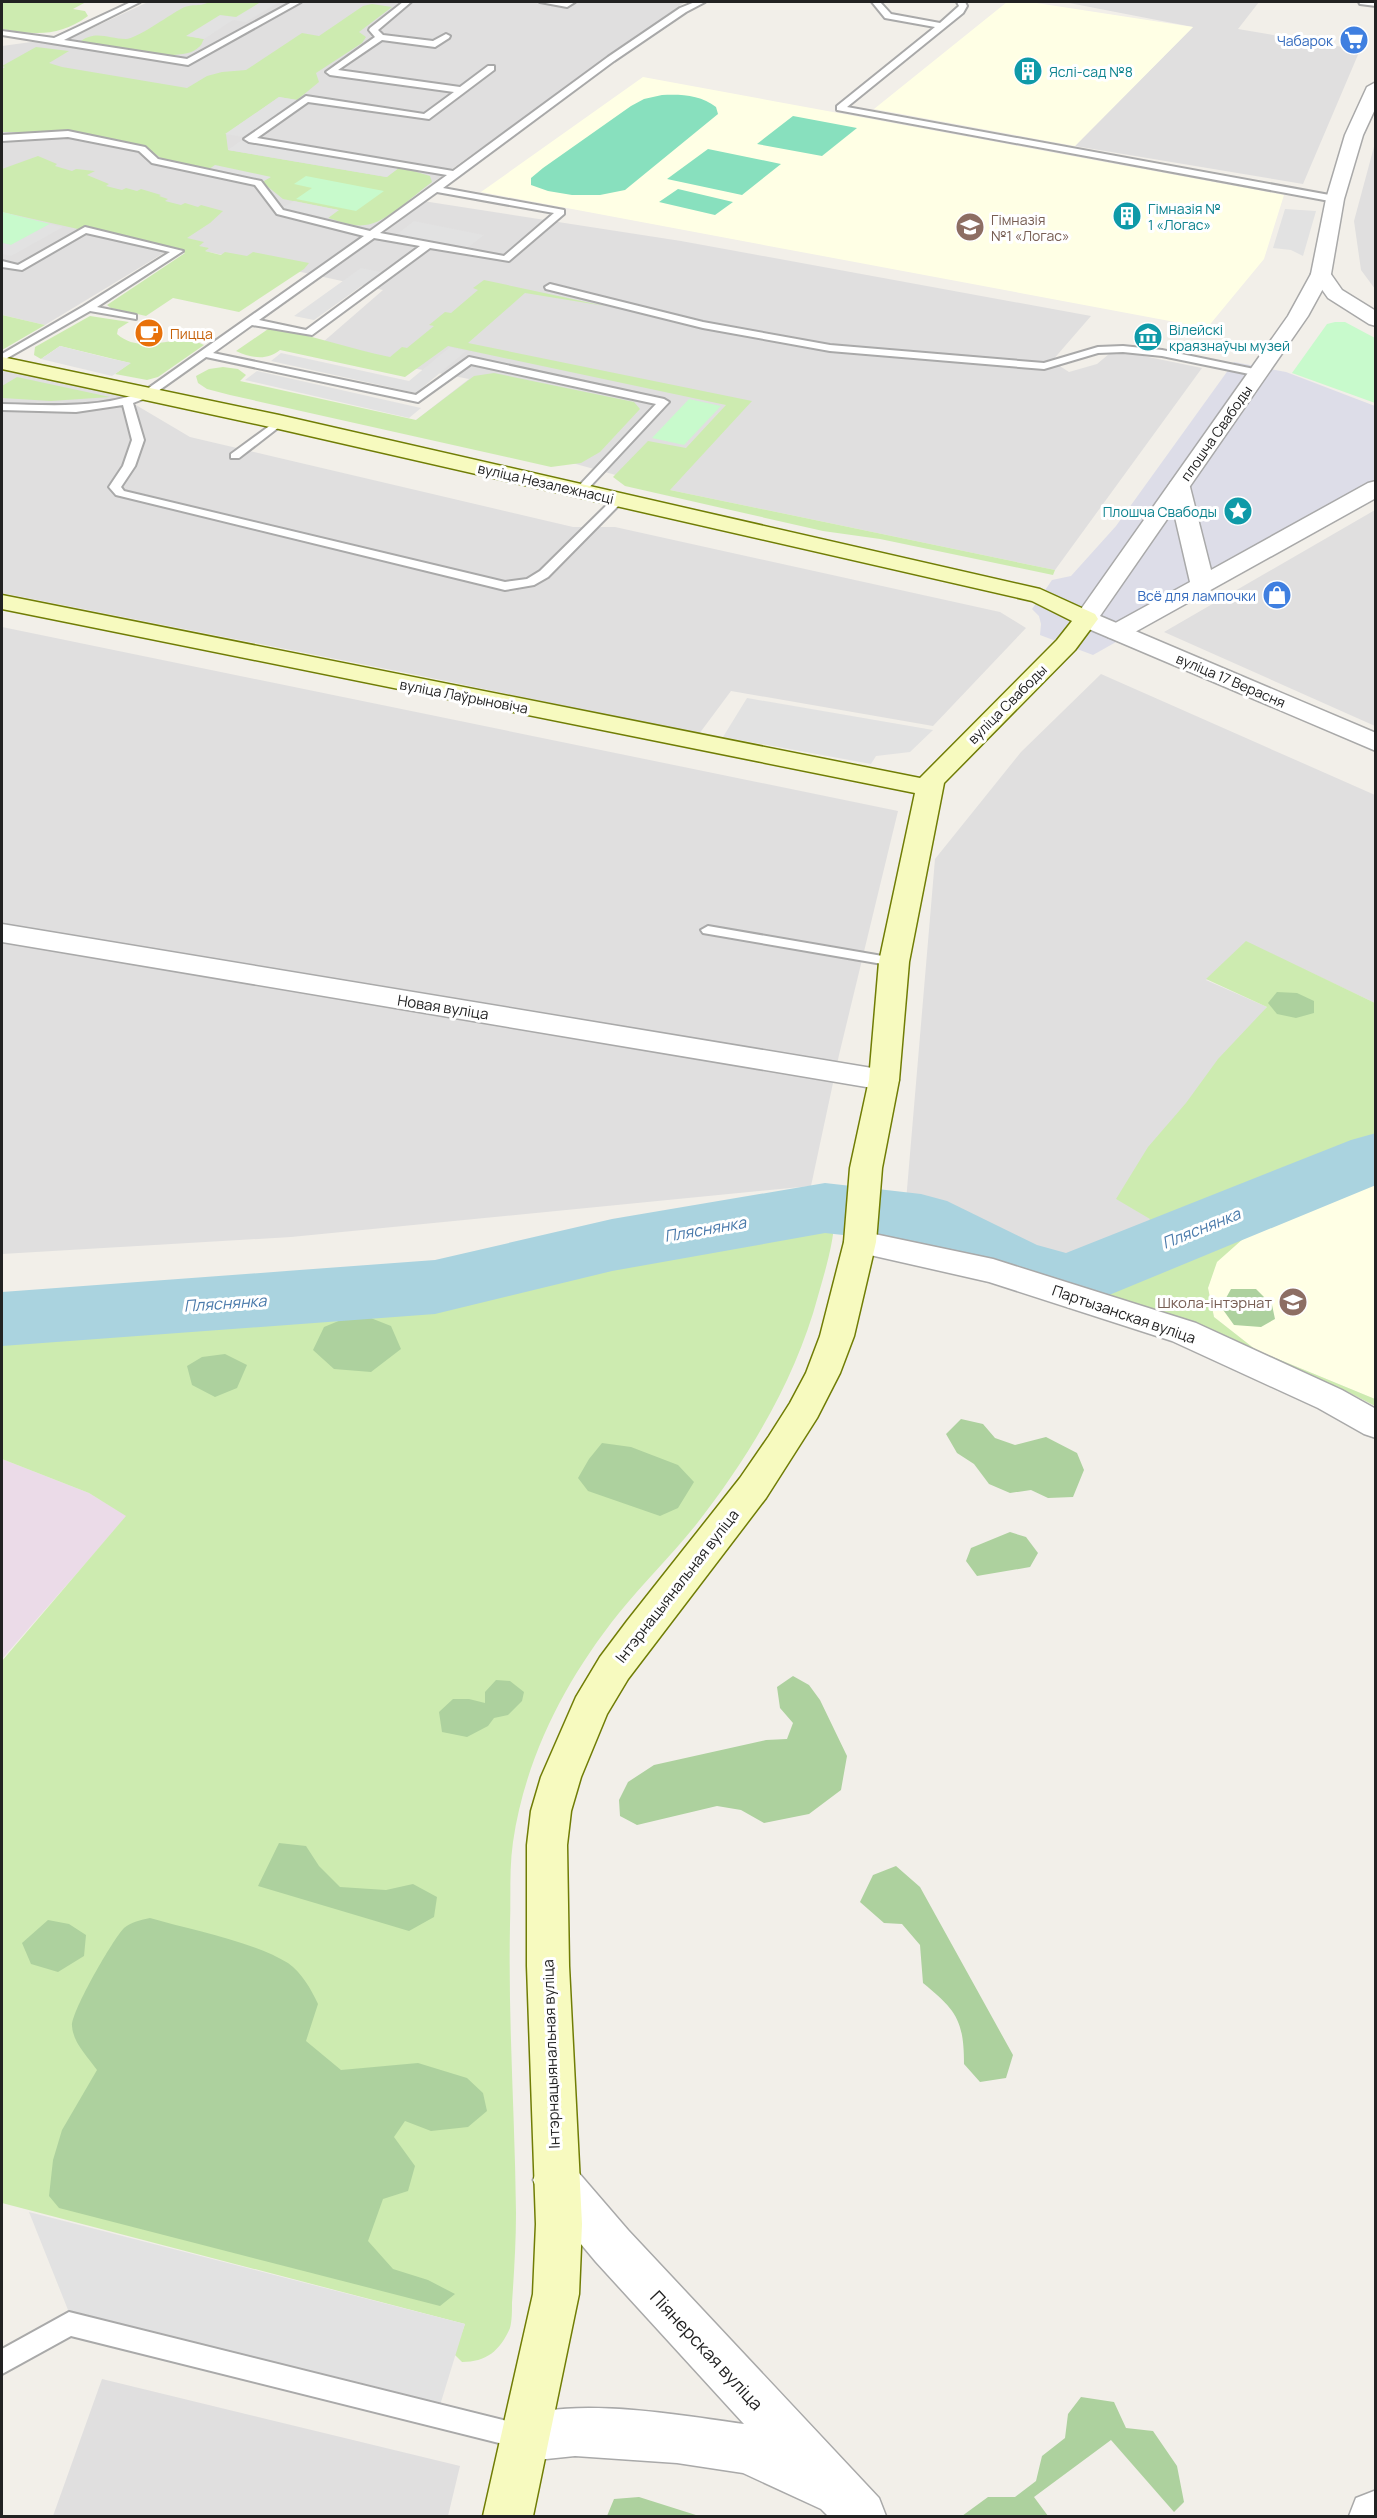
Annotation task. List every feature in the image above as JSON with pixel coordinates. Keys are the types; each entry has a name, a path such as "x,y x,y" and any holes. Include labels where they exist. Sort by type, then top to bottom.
{"main road":[{"name":"вуліца Незалежнасці","path":"2,361 137,399 279,422 1046,598 1086,619"},
{"name":"вуліца Лаўрыновіча","path":"2,602 928,788"},
{"name":"вуліца Свабоды","path":"928,788 936,774 1066,645 1086,619"},
{"name":"Інтэрнацыянальная вуліца","path":"508,2517 527,2438 556,2294 559,2224 548,1966 547,1845 551,1811 561,1777 590,1708 614,1668 753,1488 805,1409 823,1373 837,1336 860,1238 866,1168 884,1080 894,962 928,788"}],"street":[{"name":"плошча Свабоды","path":"1086,619 1298,316 1321,274 1335,200 1354,135 1376,87"},
{"path":"1321,274 1335,294 1368,316"},
{"path":"1298,316 1325,309 1368,316"},
{"path":"1179,487 1202,584"},
{"path":"1117,632 1376,488"},
{"name":"вуліца 17 Верасня","path":"1086,619 1376,743"},
{"name":"Новая вуліца","path":"2,933 884,1080"},
{"name":"Партызанская вуліца","path":"860,1238 993,1271 1184,1332 1330,1399 1376,1425"},
{"name":"Піянерская вуліца","path":"556,2180 612,2246 851,2505"},
{"path":"527,2438 575,2432 677,2439 747,2449 851,2505"}],"lane":[{"path":"55,41 136,2"},
{"path":"2,33 188,62 297,2"},
{"path":"407,2 372,30 380,37 435,44 446,36"},
{"path":"544,2 567,5 571,2"},
{"path":"2,407 99,406 137,399 205,354 373,235 611,59 683,10 701,2"},
{"path":"876,2 888,16 940,26"},
{"path":"961,2 963,6 960,11 840,108 1335,200"},
{"path":"1363,2 1376,4"},
{"path":"380,37 330,72 461,90"},
{"path":"455,174 249,139 306,99 426,117 491,68"},
{"path":"2,138 68,134 142,149 155,161 258,183 280,212 373,235 506,259 561,212 435,189"},
{"path":"2,264 19,268 85,231 178,251 2,361"},
{"path":"251,322 308,333 428,245"},
{"path":"550,286 703,325 830,348 1044,366 1068,361 1094,350 1129,349 1259,373"},
{"path":"88,308 132,317"},
{"path":"205,354 418,399 469,360 663,402 580,491"},
{"path":"137,399 138,441 129,466 115,487 120,493 505,586 530,582 544,574 618,500"},
{"path":"235,456 279,422"},
{"path":"708,930 894,962"},
{"path":"2,2362 18,2355 69,2324 527,2438"}],"shaded area":[{"path":"148,2 685,2 410,199 681,241 1091,316 1052,361 1069,372 1097,364 1109,354 1124,352 1202,368 1055,570 670,490 416,420 469,379 315,349 383,290 177,245 45,325 2,315 2,46 75,36"},
{"path":"261,2 279,2 246,22 233,20 204,39 186,36 220,15 236,17"},
{"path":"1007,2 1030,2 1193,27 1075,146 874,109"},
{"path":"1064,2 1259,2 1238,29 1360,50 1303,184 1075,146 1193,27"},
{"name":"Гімназія №1 «Логас»","path":"643,77 1284,195 1264,259 1207,328 481,192"},
{"path":"279,97 297,100 244,137 225,134"},
{"path":"242,140 400,167 387,177 228,150"},
{"path":"1375,143 1375,289 1361,270 1354,221"},
{"path":"215,165 271,177 262,182 206,171"},
{"path":"294,201 339,210 328,218 282,208"},
{"path":"1285,209 1316,211 1303,256 1291,250 1273,248"},
{"path":"414,221 484,235 466,249 396,235"},
{"path":"50,224 63,227 11,256 2,254 2,243 11,245"},
{"path":"361,268 381,272 314,320 294,316"},
{"path":"60,346 131,363 112,376 41,359"},
{"path":"450,347 466,351 416,393 271,361 281,353 409,381"},
{"name":"Плошча Свабоды","path":"1234,362 1286,372 1375,406 1375,496 1093,655 1040,635 1039,616 1032,609 1052,580 1071,576 1116,526"},
{"path":"2,369 119,395 190,437 573,527 615,527 1000,612 1026,628 933,726 731,691 699,734 417,675 2,593"},
{"path":"257,371 421,408 409,418 245,380"},
{"path":"1375,510 1375,726 1164,632"},
{"path":"2,627 898,811 839,1055 811,1186 291,1237 2,1254"},
{"path":"1101,674 1375,795 1375,1003 1246,942 1206,980 1267,1007 1117,1199 1151,1219 1125,1255 1080,1273 905,1213 935,859 1021,752"},
{"path":"747,698 933,730 910,752 876,756 871,764 723,737"},
{"name":"Школа-інтэрнат","path":"1375,1177 1375,1399 1256,1350 1214,1317 1208,1288 1216,1262 1253,1230"},
{"path":"2,1459 89,1493 127,1516 2,1659"},
{"path":"29,2212 465,2324 437,2415 74,2325"},
{"path":"102,2379 460,2466 448,2516 53,2516"}],"green space":[{"path":"2,2 86,2 73,9 85,11 88,16 57,31 36,33 14,31 2,29"},
{"path":"209,2 261,2 236,18 188,36 204,39 200,46 190,52 160,55 81,41 92,36 131,38 184,8"},
{"path":"372,4 392,7 359,32 366,37 362,43 316,73 319,82 297,100 279,97 226,134 228,150 386,177 400,167 430,176 432,182 382,220 355,225 328,218 338,210 283,199 262,182 270,177 206,171 164,160 146,148 119,140 73,133 2,132 2,69 5,67 2,66 36,47 69,51 49,63 62,67 187,88 207,76 246,70 302,33 319,36 363,6"},
{"path":"662,95 697,98 716,107 718,114 625,190 600,195 572,195 548,191 531,185 531,178 543,168 631,106 644,99"},
{"path":"793,116 857,128 822,156 757,144"},
{"path":"708,149 781,164 742,195 667,179"},
{"path":"38,156 57,164 55,166 72,171 76,169 95,171 87,175 109,184 106,186 122,190 141,189 168,199 165,201 198,207 201,205 223,211 210,223 187,238 204,242 199,246 209,248 205,251 221,255 225,252 247,256 253,252 309,263 304,269 239,312 173,298 146,316 111,308 107,305 185,253 2,212 2,169"},
{"path":"306,176 384,191 356,211 296,199 312,188 294,184"},
{"path":"678,189 733,202 715,215 659,202"},
{"path":"2,212 50,224 11,245 2,243"},
{"path":"484,280 605,306 525,293 468,343 752,401 670,490 1055,570 1053,575 880,539 823,531 625,486 613,477 648,441 686,448 726,405 448,346 405,377 280,350 264,357 236,351 271,327 390,357 402,347 407,348 434,326 429,325 445,312 451,313 478,290 473,288"},
{"path":"2,315 45,325 2,350"},
{"path":"90,316 129,322 118,329 117,334 127,341 149,344 193,341 204,345 158,377 147,380 115,374 130,363 60,346 41,359 34,355 35,347"},
{"path":"1345,322 1375,338 1375,403 1292,373 1327,324"},
{"path":"223,367 238,369 246,375 240,381 416,420 474,376 494,373 634,402 640,409 600,452 581,463 551,467 230,395 207,389 198,383 196,376 209,369"},
{"path":"17,377 110,397 51,401 2,398 2,386"},
{"path":"689,399 721,406 684,445 652,438"},
{"path":"1246,941 1375,1003 1375,1177 1253,1230 1217,1262 1208,1288 1214,1317 1256,1350 1375,1399 1375,1406 1211,1333 915,1244 898,1233 896,1216 921,1219 1010,1263 1070,1281 1127,1258 1150,1219 1116,1199 1148,1147 1186,1103 1218,1059 1267,1007 1206,979"},
{"path":"1277,992 1297,993 1314,1001 1314,1013 1296,1018 1277,1014 1268,1003"},
{"path":"825,1208 835,1209 835,1220 824,1275 809,1327 797,1358 768,1417 715,1500 686,1537 619,1613 582,1665 551,1721 527,1780 513,1842 511,1863 510,1997 516,2224 511,2322 502,2343 485,2357 462,2362 454,2354 465,2324 2,2203 2,1661 126,1516 89,1493 2,1459 2,1319 435,1287 612,1245"},
{"path":"1231,1289 1256,1289 1272,1305 1275,1319 1261,1327 1234,1325 1221,1307"},
{"path":"358,1313 391,1326 401,1349 371,1372 334,1369 313,1350 324,1327"},
{"path":"225,1354 247,1365 237,1388 215,1397 192,1385 187,1366 202,1357"},
{"path":"961,1419 983,1424 995,1438 1015,1445 1046,1437 1077,1453 1084,1470 1073,1497 1048,1498 1031,1490 1010,1493 989,1484 974,1464 957,1453 946,1434"},
{"path":"602,1443 631,1447 678,1465 694,1482 678,1508 660,1516 588,1491 578,1478"},
{"path":"1010,1532 1026,1537 1038,1553 1030,1567 977,1576 966,1561 971,1548"},
{"path":"793,1676 809,1685 820,1700 847,1756 841,1790 809,1814 764,1823 741,1810 717,1806 637,1825 620,1816 619,1800 628,1782 654,1765 766,1740 787,1739 793,1723 780,1708 777,1687"},
{"path":"496,1680 510,1681 524,1692 522,1701 508,1715 494,1718 488,1726 467,1737 442,1732 439,1712 453,1699 469,1699 485,1703 485,1692"},
{"path":"279,1843 306,1846 319,1866 340,1887 386,1890 413,1884 437,1897 434,1917 409,1931 258,1886"},
{"path":"896,1866 920,1887 1013,2055 1006,2078 980,2082 964,2064 962,2037 956,2017 943,2001 923,1983 920,1945 902,1924 884,1923 860,1902 873,1875"},
{"path":"150,1918 239,1942 288,1963 306,1982 318,2004 306,2041 341,2070 418,2063 467,2078 483,2093 487,2111 468,2127 431,2131 405,2121 394,2137 415,2166 408,2191 383,2199 368,2241 393,2269 428,2280 455,2294 440,2306 59,2208 49,2196 53,2160 62,2130 97,2070 75,2038 73,2018 102,1960 124,1928 136,1921"},
{"path":"48,1920 69,1924 86,1935 84,1956 58,1972 31,1964 22,1943"},
{"path":"1081,2397 1114,2402 1126,2428 1153,2431 1177,2466 1184,2502 1174,2512 1111,2440 1034,2497 1048,2516 962,2516 988,2497 1015,2497 1036,2481 1042,2456 1065,2438 1068,2414"},
{"path":"639,2497 699,2516 607,2516 614,2499"}],"waterway":[{"name":"Пляснянка","path":"2,1319 435,1287 612,1245 825,1208 921,1219 1010,1263 1070,1281 1376,1157"}],"place":[{"name":"Чабарок","path":"1354,40"},
{"name":"Яслі-сад №8","path":"1028,71"},
{"name":"Гімназія № 1 «Логас»","path":"1127,216"},
{"name":"Гімназія №1 «Логас»","path":"970,227"},
{"name":"Пицца","path":"149,333"},
{"name":"Вілейскі краязнаўчы музей","path":"1148,337"},
{"name":"Плошча Свабоды","path":"1238,511"},
{"name":"Всё для лампочки","path":"1277,595"},
{"name":"Школа-інтэрнат","path":"1293,1302"}]}
